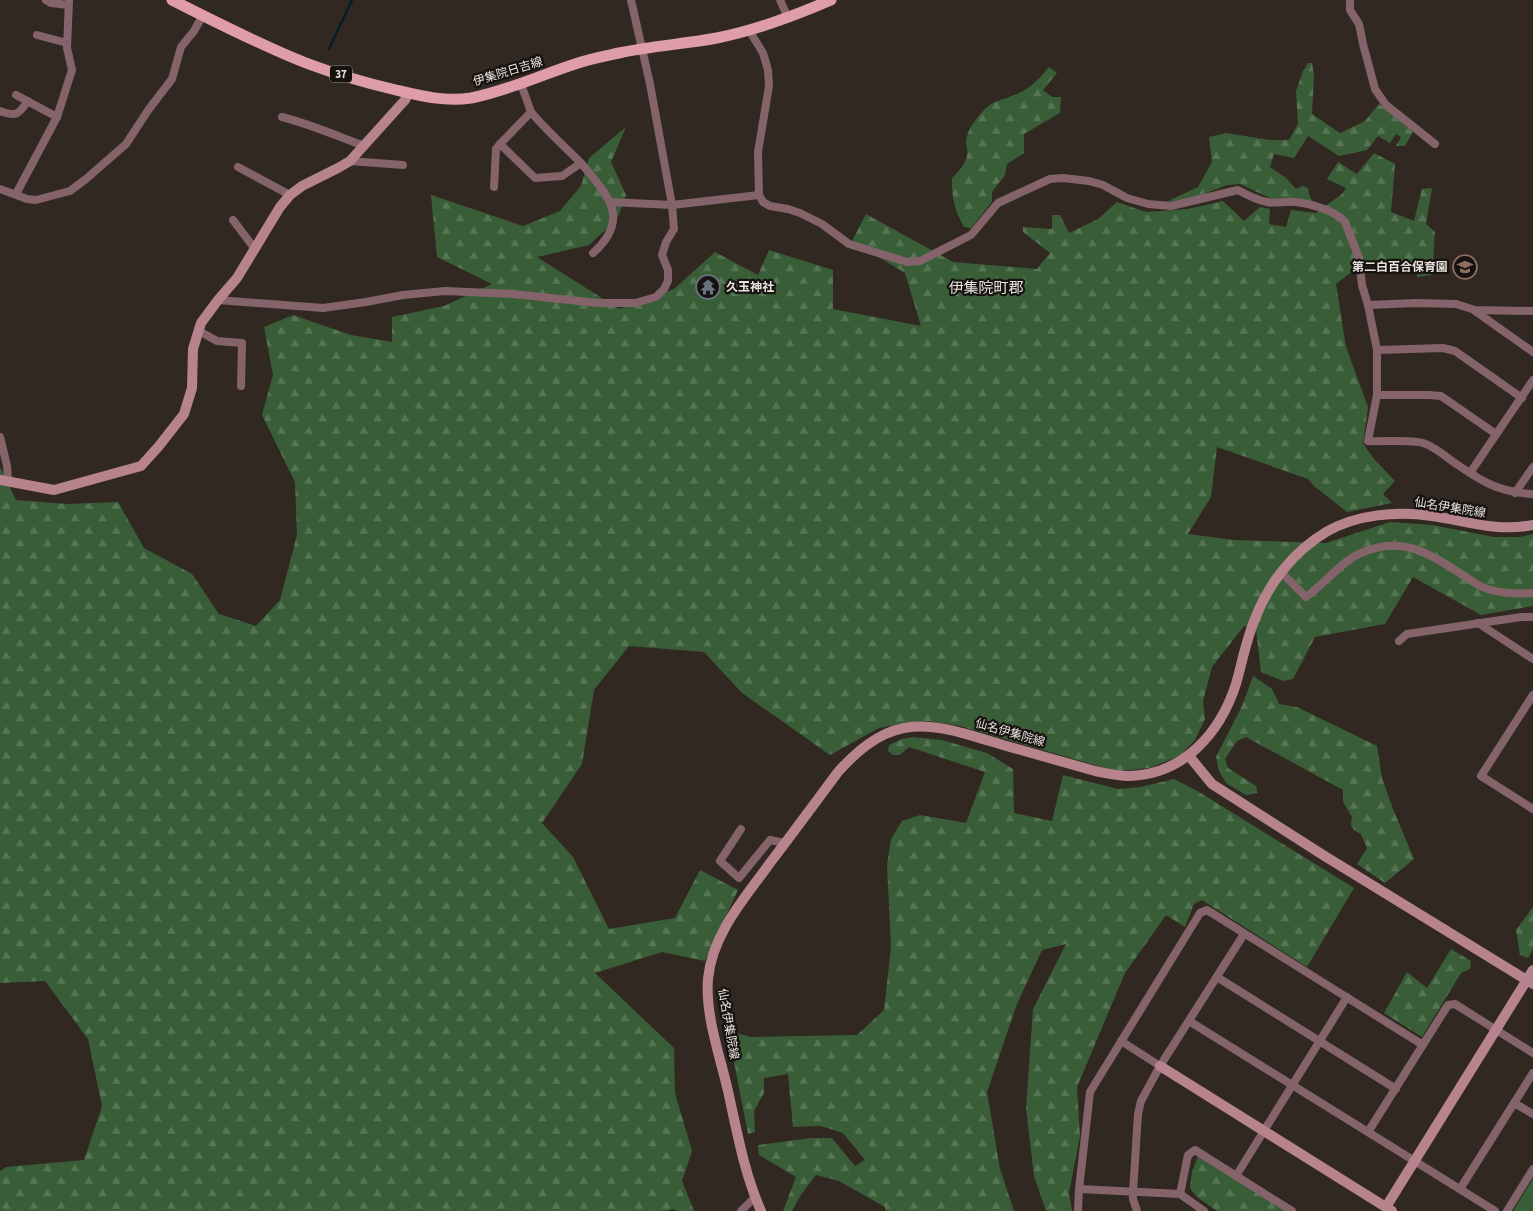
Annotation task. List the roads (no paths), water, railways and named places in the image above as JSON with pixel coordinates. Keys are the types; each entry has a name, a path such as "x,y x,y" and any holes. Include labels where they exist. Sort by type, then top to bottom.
{"main road":[{"name":"伊集院日吉線","path":"172,0 305,62 408,93 434,99 449,100 470,98 521,84 577,63 642,48 716,38 751,30 788,18 831,0"}],"street":[{"path":"16,194 57,117 72,70 67,48 69,2 52,3 46,0"},
{"path":"218,300 323,308 403,295 446,291 513,294 598,303 635,303 656,297 664,289 668,281 668,270 662,255 666,242 674,229 672,205 632,0"},
{"path":"780,0 788,18"},
{"path":"1350,0 1350,10 1359,24 1362,44 1375,88 1386,105 1435,144"},
{"path":"0,190 36,200 70,191 86,179 126,144 172,79 181,47 194,31 203,15"},
{"path":"751,30 763,53 768,70 769,86 758,152 759,195 763,202 770,206 788,209 822,224 849,244 907,262 920,261 971,235 998,203 1050,179 1089,180 1134,200 1148,204 1171,206 1238,190 1256,200 1270,203 1294,202 1314,206 1342,218 1360,258 1362,285 1368,305 1376,350 1376,395 1368,441 1421,442 1430,445 1491,486 1515,493 1533,494"},
{"path":"37,35 67,43"},
{"path":"521,84 530,112 581,163 606,194 612,206 614,220 608,235 602,245 593,253"},
{"path":"0,437 7,466 4,480 54,490 140,466 165,440 184,414 192,388 193,349 202,323 237,278 280,207 290,195 302,186 350,161 405,100 408,93"},
{"path":"16,95 57,117"},
{"path":"0,111 16,115 20,113 28,101"},
{"path":"494,187 496,148 530,112"},
{"path":"282,117 305,122 364,146"},
{"path":"500,144 535,178 562,176 581,163"},
{"path":"350,161 403,165"},
{"path":"238,167 290,195"},
{"path":"610,202 672,205 759,195"},
{"path":"233,220 255,249"},
{"path":"1368,305 1456,304 1475,310 1533,311"},
{"path":"1475,310 1533,352"},
{"path":"199,331 217,341 242,343 241,386"},
{"path":"1376,350 1442,348 1455,351 1522,398"},
{"path":"1470,473 1533,380"},
{"path":"1376,395 1441,396 1496,434"},
{"path":"1515,493 1533,467"},
{"name":"仙名伊集院線","path":"761,1211 741,1148 713,1027 709,1003 708,978 714,952 727,924 785,843 849,760 873,741 891,732 920,726 954,730 1085,768 1116,775 1130,776 1156,771 1189,756 1210,736 1224,713 1235,685 1254,620 1261,604 1281,572 1306,547 1325,533 1342,524 1363,518 1400,514 1416,514 1489,527 1506,528 1533,525"},
{"path":"1281,572 1306,597 1357,554 1381,546 1400,545 1417,548 1435,556 1481,586 1500,592 1533,593"},
{"path":"1399,641 1407,634 1521,617 1533,617"},
{"path":"1478,623 1533,659"},
{"path":"1533,695 1481,776 1533,809"},
{"path":"1189,756 1212,784 1323,855 1530,982"},
{"path":"741,829 720,861 739,878 770,840 785,843"},
{"path":"1078,1211 1090,1092 1200,913 1207,910 1423,1045"},
{"path":"1137,1211 1132,1192 1138,1114 1141,1101 1160,1066 1244,934"},
{"path":"1121,1041 1388,1210 1415,1161 1496,1030 1530,982 1533,970"},
{"path":"1217,977 1396,1089"},
{"path":"1236,1176 1347,997"},
{"path":"1368,1132 1448,1005 1455,1004 1533,1053"},
{"path":"1189,1021 1495,1211"},
{"path":"1460,1189 1533,1073"},
{"path":"1514,1103 1533,1114"},
{"path":"1180,1194 1188,1154 1195,1150 1292,1211"},
{"path":"1507,1211 1533,1170"},
{"path":"1079,1189 1180,1194 1204,1211"},
{"path":"741,1211 755,1197"}],"waterway":[{"path":"329,49 352,0"}],"place":[{"name":"第二白百合保育園","path":"1465,267"},
{"name":"久玉神社","path":"708,287"}],"district":[{"name":"伊集院町郡","path":"986,288"}]}
